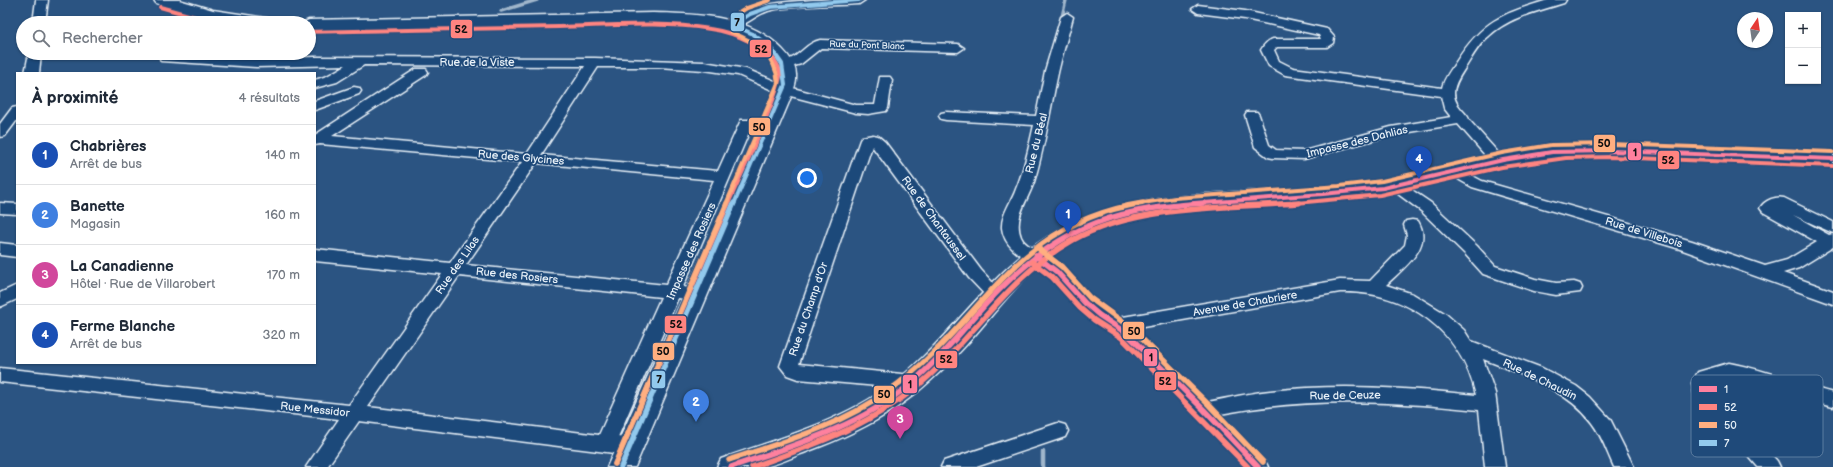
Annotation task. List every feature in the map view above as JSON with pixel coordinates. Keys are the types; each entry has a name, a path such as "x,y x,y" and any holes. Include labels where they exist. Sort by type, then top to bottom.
{"main road":[{"path":"162,0 218,16"},
{"path":"316,25 653,18 706,20 733,25 752,33 768,45 780,58 787,77 784,90 695,294 639,397 619,453"},
{"path":"731,467 826,433 862,417 895,396 937,359 1036,256 1068,234 1096,222 1156,206 1319,195 1395,185 1497,160 1552,152 1584,150 1833,159"}],"street":[{"path":"40,16 42,0"},
{"path":"733,25 750,14 770,7 859,0"},
{"path":"1451,108 1447,93 1450,82 1469,52 1483,34 1493,26 1519,13 1560,0"},
{"path":"1198,9 1246,15 1323,32 1328,37 1327,43 1273,43 1267,50 1274,63 1290,72 1447,93"},
{"name":"Rue du Béal","path":"1067,17 1034,158 1024,189 1011,218 1010,228 1014,241 1022,249 1036,256 1057,272 1090,307 1126,332 1204,410 1258,467"},
{"name":"Rue du Pont Blanc","path":"784,66 798,61 813,46 820,44 958,48"},
{"path":"32,72 34,60"},
{"name":"Rue de la Viste","path":"202,60 256,63 362,61 659,63 731,70 749,74 784,90 856,109 876,110 881,108 886,80"},
{"path":"316,84 332,79 362,61"},
{"name":"Rue des Lilas","path":"316,467 532,158 563,108 595,62"},
{"path":"316,140 421,72"},
{"path":"1418,90 1451,108 1463,119 1497,160"},
{"path":"316,106 354,91"},
{"path":"0,133 16,112"},
{"name":"Impasse des Dahlias","path":"1252,115 1262,147 1273,154 1304,155 1391,131 1463,119"},
{"path":"946,116 1042,121"},
{"name":"Impasse des Rosiers","path":"639,397 672,292 746,123"},
{"name":"Rue de Chantaussel","path":"873,139 880,145 975,274 996,296"},
{"name":"Rue du Champ d'Or","path":"873,139 867,140 866,142 789,363 791,369 798,372 912,382"},
{"name":"Rue des Glycines","path":"316,140 724,176"},
{"name":"Rue de Villebois","path":"1454,171 1477,184 1612,222 1686,245 1765,272 1833,298"},
{"path":"1395,185 1426,207 1471,250 1488,270 1534,285 1556,289 1574,288"},
{"path":"0,208 16,209"},
{"path":"1374,287 1413,247 1415,235 1412,225"},
{"path":"1765,272 1793,264 1832,236"},
{"path":"0,249 16,251"},
{"name":"Rue des Rosiers","path":"316,255 695,294"},
{"name":"Avenue de Chabriere","path":"1116,325 1340,286 1374,287 1392,292 1432,312 1448,323 1467,346"},
{"path":"0,301 16,292"},
{"path":"1467,346 1481,378 1495,467"},
{"name":"Rue de Chaudin","path":"1467,346 1516,365 1572,393 1586,403 1596,414 1624,467"},
{"path":"1712,375 1729,370 1751,375"},
{"name":"Rue Messidor","path":"0,375 354,413 619,453"},
{"name":"Rue de Ceuze","path":"1204,410 1270,398 1326,395 1421,396 1486,403"},
{"path":"1823,398 1833,400"},
{"path":"950,467 1058,431"},
{"path":"1761,457 1770,467"}],"waterway":[{"path":"501,11 537,0"},
{"path":"1061,21 1066,0"},
{"path":"1043,452 1043,467"}],"transit line":[{"name":"50","path":"729,19 747,8 770,0"},
{"name":"7","path":"733,25 750,14 770,7 859,0"},
{"name":"52","path":"160,7 192,16"},
{"name":"52","path":"316,32 653,25 682,26 725,32 752,43 772,58 780,73 779,83 773,100 615,464"},
{"name":"7","path":"621,467 785,85 782,64 777,55 762,40 733,25"},
{"name":"50","path":"615,464 778,83 774,64 764,50 748,39 731,32"},
{"name":"50","path":"729,460 822,427 866,406 887,392 927,359 1000,279 1020,260 1040,244 1063,229 1099,213 1136,204 1175,198 1339,186 1382,181 1478,158 1526,148 1551,145 1611,144 1833,152"},
{"name":"1","path":"731,467 824,434 847,424 889,400 909,385 929,366 1005,284 1025,265 1047,248 1070,234 1105,219 1159,207 1383,188 1479,165 1527,155 1552,152 1612,151 1833,159"},
{"name":"52","path":"752,467 823,441 888,408 909,393 946,360 996,304 1032,268 1073,240 1110,225 1167,213 1380,195 1404,191 1502,167 1551,159 1610,157 1833,166"},
{"name":"50","path":"1040,250 1062,267 1090,298 1103,309 1131,328 1209,405 1263,462"},
{"name":"1","path":"1036,256 1057,272 1085,303 1099,315 1126,333 1204,410 1258,467"},
{"name":"52","path":"1032,262 1052,277 1080,308 1094,320 1122,338 1199,415 1248,467"}],"place":[{"name":"Ferme Blanche","path":"1419,179"},
{"name":"Chabrières","path":"1068,234"},
{"name":"Banette","path":"696,422"},
{"name":"La Canadienne","path":"900,439"}]}
